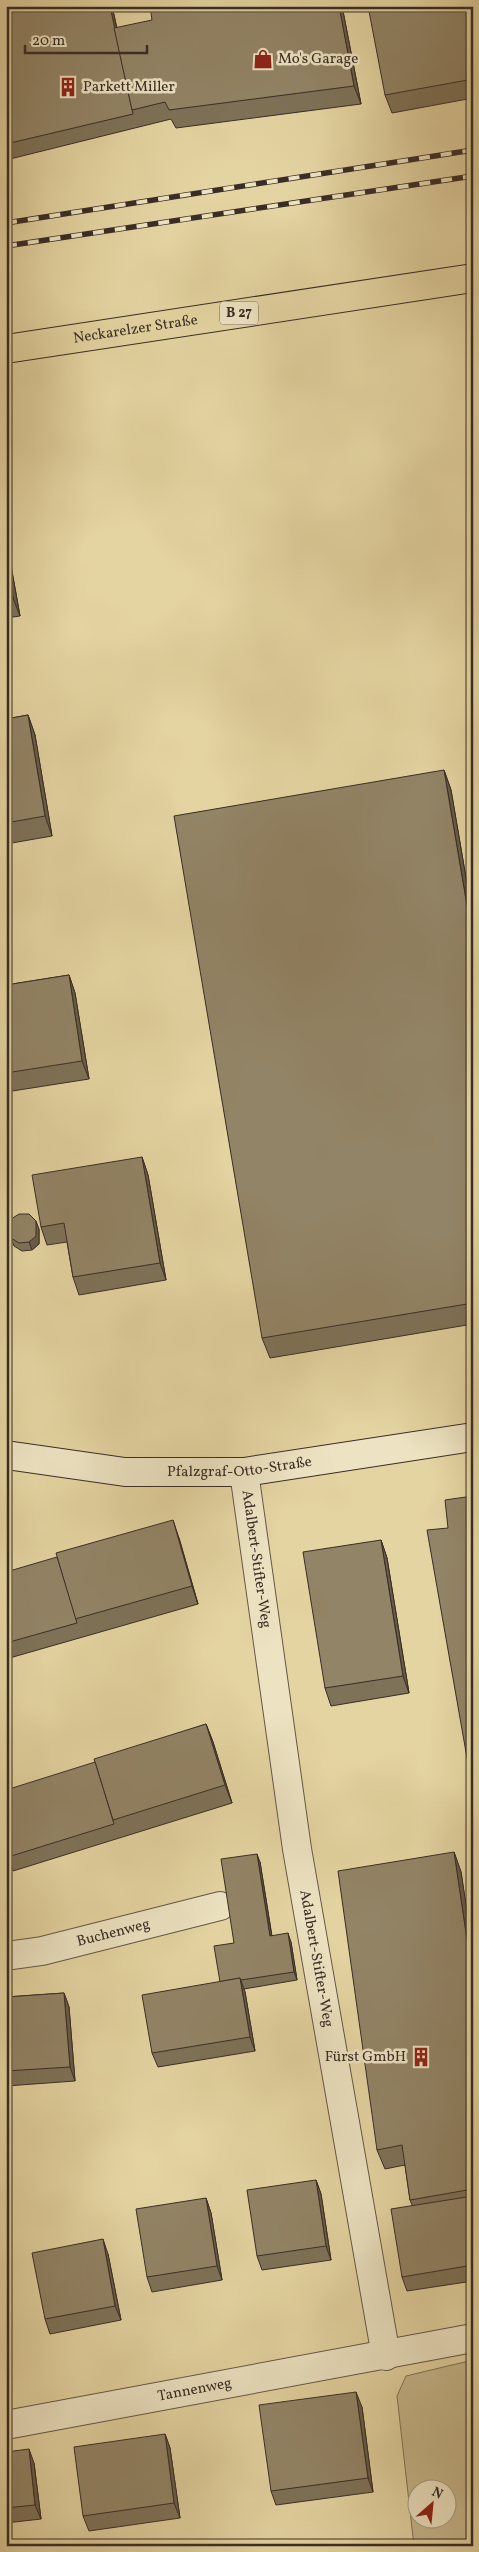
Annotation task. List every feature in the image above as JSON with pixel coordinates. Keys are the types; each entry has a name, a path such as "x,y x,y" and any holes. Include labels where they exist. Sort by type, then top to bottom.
{"main road":[{"name":"Neckarelzer Straße","path":"6,349 473,278"}],"street":[{"name":"Pfalzgraf-Otto-Straße","path":"6,1455 124,1472 244,1472 473,1437"},
{"name":"Adalbert-Stifter-Weg","path":"244,1472 297,1849 386,2356"},
{"name":"Buchenweg","path":"6,1956 42,1951 220,1906"},
{"path":"386,2356 473,2338"},
{"name":"Tannenweg","path":"6,2425 386,2356"}],"shaded area":[{"path":"473,2360 473,2546 414,2546 412,2530 456,2530 456,2480 407,2480 397,2396 406,2376"}],"building":[{"name":"Parkett Miller","path":"6,6 110,6 133,114 6,144"},
{"path":"150,6 339,6 354,86 169,110 165,102 132,110 114,28 152,20"},
{"path":"368,6 473,6 473,79 385,95"},
{"path":"6,558 13,598 6,599"},
{"path":"28,715 45,816 6,823 6,719"},
{"path":"444,770 473,941 473,1303 262,1338 174,816"},
{"path":"69,975 82,1061 6,1073 6,985"},
{"path":"142,1157 160,1263 73,1277 64,1223 41,1227 32,1175"},
{"path":"19,1214 29,1214 36,1221 36,1236 29,1242 19,1243 11,1238 8,1224 11,1219"},
{"path":"473,1496 473,1792 427,1530 448,1528 445,1500"},
{"path":"173,1520 192,1586 75,1619 56,1553"},
{"path":"381,1540 403,1676 325,1688 303,1552"},
{"path":"57,1557 77,1623 6,1643 6,1572"},
{"path":"206,1724 225,1785 113,1820 94,1759"},
{"path":"95,1762 114,1824 8,1857 6,1852 6,1790"},
{"name":"Fürst GmbH","path":"454,1852 467,1940 473,1942 473,2189 410,2200 402,2145 377,2150 338,1871"},
{"path":"257,1854 270,1936 288,1933 294,1972 220,1982 214,1946 234,1943 221,1859"},
{"path":"240,1978 250,2037 152,2053 142,1995"},
{"path":"64,1993 70,2067 6,2071 6,1997"},
{"path":"316,2180 326,2246 257,2256 247,2190"},
{"path":"473,2196 473,2265 402,2277 391,2209"},
{"path":"206,2198 217,2266 147,2277 136,2209"},
{"path":"103,2239 115,2306 45,2319 32,2253"},
{"path":"356,2392 368,2478 271,2491 259,2405"},
{"path":"165,2434 174,2503 83,2516 74,2447"},
{"path":"29,2449 35,2505 6,2508 6,2452"}],"railway":[{"path":"6,223 473,150"},
{"path":"6,246 473,176"}],"place":[{"name":"Mo's Garage","path":"263,59"},
{"name":"Parkett Miller","path":"68,87"},
{"name":"Fürst GmbH","path":"421,2057"}]}
